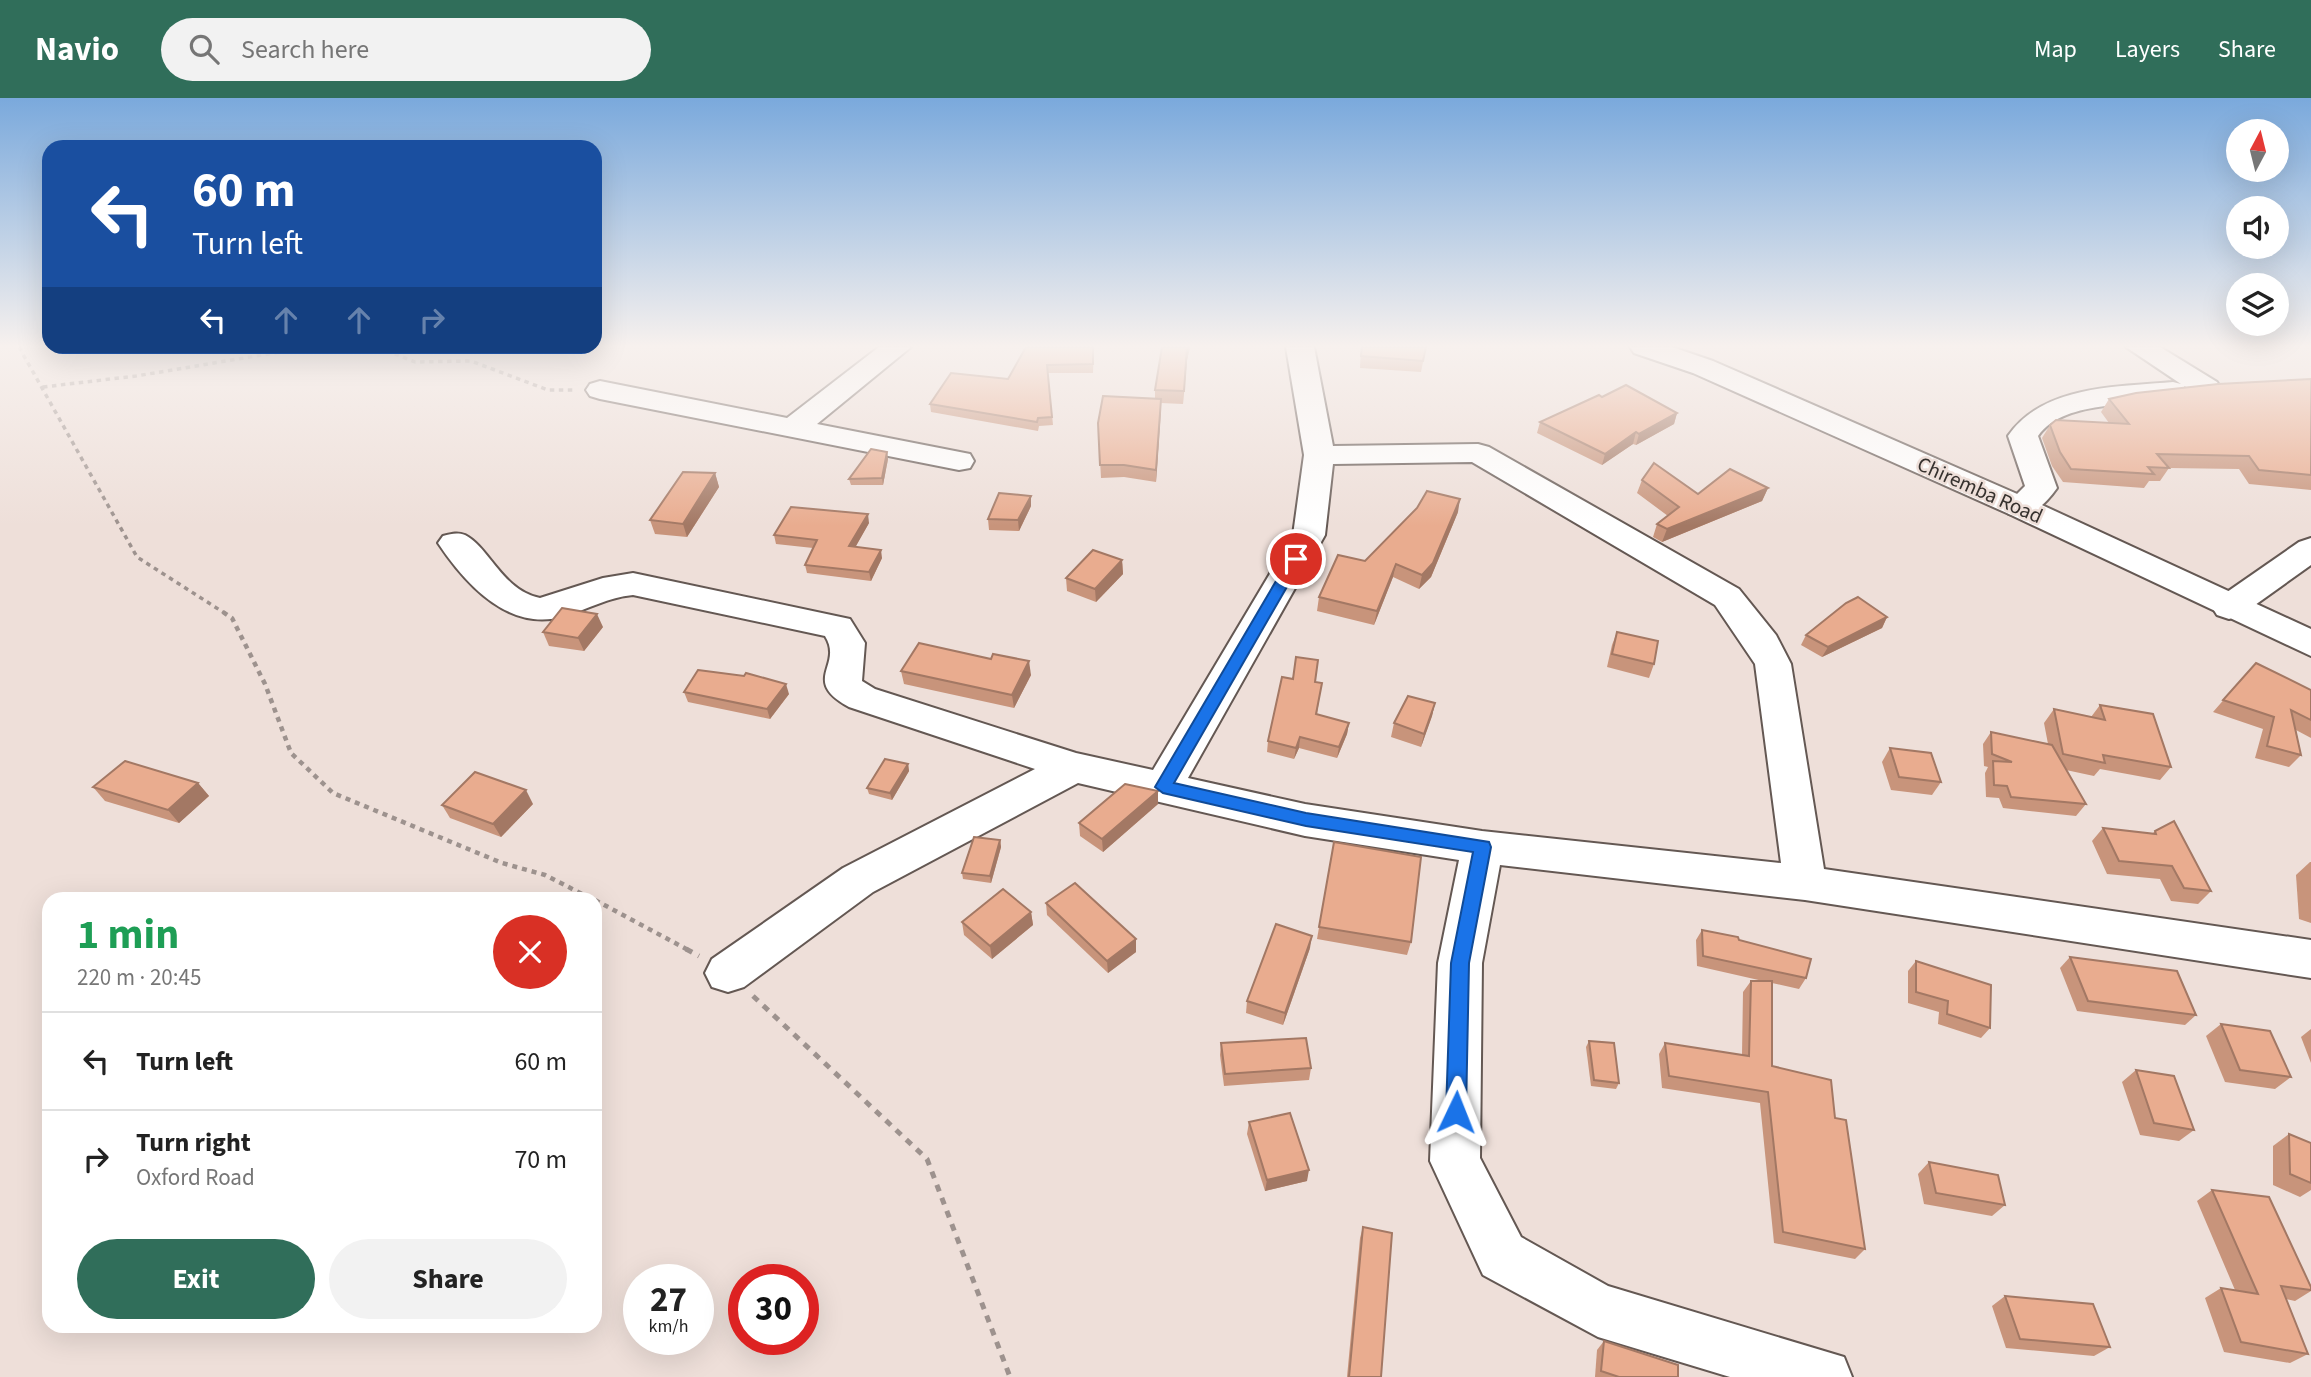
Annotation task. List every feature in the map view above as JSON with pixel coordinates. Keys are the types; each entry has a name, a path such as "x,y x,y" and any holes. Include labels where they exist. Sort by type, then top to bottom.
{"street":[{"path":"685,407 958,461"},
{"path":"793,428 820,407"},
{"path":"1163,787 1309,535 1319,455 1311,407"},
{"name":"Chiremba Road","path":"1793,407 2020,507 2311,644"},
{"path":"2020,507 2041,488 2023,436 2026,428 2036,420 2071,407"},
{"path":"1319,455 1478,453 1727,597 1763,644 1773,664 1805,883"},
{"path":"456,543 501,594 529,607 552,608 610,584 633,584 837,627 847,638 850,652 841,675 844,688 862,698 1074,767 1306,820 1482,847 1805,883 2311,959"},
{"path":"2229,607 2311,549"},
{"path":"728,973 858,880 1074,767"},
{"path":"1482,847 1460,963 1455,1161 1503,1256 1598,1310 1824,1377"}],"path":[{"path":"54,407 137,557 232,618 265,684 291,753 334,793 502,863 545,875 579,892"},
{"path":"602,904 728,973 928,1159 1010,1377"}],"building":[{"path":"946,407 1051,407 1052,417 1038,418 1037,422"},
{"path":"1101,407 1160,407 1156,470 1124,465 1100,465 1098,423"},
{"path":"1573,407 1666,407 1677,413 1639,434 1636,432 1605,454 1540,422"},
{"path":"2115,407 2311,407 2311,475 2259,470 2249,456 2157,454 2169,468 2148,467 2154,474 2071,469 2060,452 2050,425 2056,420 2129,424"},
{"path":"871,449 887,452 882,478 849,479"},
{"path":"1654,463 1698,494 1730,469 1768,488 1667,529 1657,524 1679,507 1642,480"},
{"path":"683,472 715,473 683,524 650,520"},
{"path":"1427,491 1460,499 1433,563 1422,575 1396,564 1377,611 1319,597 1338,555 1365,561 1417,508"},
{"path":"999,493 1031,496 1018,520 988,519"},
{"path":"791,507 868,514 849,546 881,550 869,572 805,565 817,540 774,535"},
{"path":"1093,550 1122,560 1095,589 1066,578"},
{"path":"1858,597 1887,617 1828,647 1806,635 1846,603"},
{"path":"562,608 597,614 578,638 543,632"},
{"path":"1617,632 1658,641 1654,664 1612,654"},
{"path":"919,643 991,659 993,654 1029,661 1012,695 901,671"},
{"path":"1296,657 1318,660 1315,682 1322,683 1316,714 1349,723 1339,747 1300,737 1296,748 1268,741 1282,677 1293,679"},
{"path":"2256,663 2311,690 2311,720 2291,710 2301,755 2267,746 2274,717 2223,700"},
{"path":"698,670 744,676 746,673 786,684 767,709 684,692"},
{"path":"1408,696 1435,703 1424,734 1394,723"},
{"path":"2100,705 2153,714 2171,767 2103,755 2105,763 2063,754 2054,709 2105,720"},
{"path":"1991,732 2052,745 2086,804 2011,797 2007,786 1994,785 1993,761 2012,762 1992,754"},
{"path":"1890,748 1931,753 1941,782 1899,777"},
{"path":"885,759 908,764 890,793 867,788"},
{"path":"125,761 198,783 168,810 93,787"},
{"path":"475,772 526,790 493,824 442,805"},
{"path":"1125,784 1158,791 1102,839 1079,823"},
{"path":"2174,821 2211,891 2184,888 2172,866 2119,861 2103,828 2156,834 2155,831"},
{"path":"974,837 1000,840 990,876 962,873"},
{"path":"1334,842 1421,857 1411,942 1319,927"},
{"path":"1075,883 1136,939 1107,961 1046,903"},
{"path":"1003,889 1031,912 990,946 962,922"},
{"path":"1276,924 1312,936 1285,1013 1247,1001"},
{"path":"1702,930 1738,937 1739,940 1811,959 1806,978 1703,956"},
{"path":"2070,957 2177,971 2196,1015 2088,1001"},
{"path":"1916,961 1991,985 1990,1028 1947,1014 1948,1001 1916,992"},
{"path":"1751,981 1772,981 1772,1066 1831,1080 1835,1118 1846,1120 1865,1249 1783,1232 1768,1092 1669,1076 1665,1043 1749,1056"},
{"path":"2221,1024 2270,1031 2291,1077 2240,1070"},
{"path":"1306,1038 1311,1068 1225,1074 1221,1043"},
{"path":"1589,1041 1614,1043 1619,1083 1594,1080"},
{"path":"2136,1070 2174,1076 2194,1130 2154,1123"},
{"path":"1290,1113 1309,1170 1267,1180 1249,1122"},
{"path":"2289,1134 2311,1143 2311,1183 2290,1174"},
{"path":"1929,1162 1998,1175 2005,1205 1936,1193"},
{"path":"2212,1190 2269,1197 2311,1287 2311,1290 2281,1286 2308,1354 2241,1342 2221,1288 2258,1294"},
{"path":"1363,1227 1392,1233 1381,1377 1349,1377"},
{"path":"2005,1296 2093,1304 2110,1347 2020,1339"},
{"path":"1604,1341 1678,1365 1678,1377 1619,1377 1601,1371"}],"route":[{"path":"1296,559 1163,787 1306,820 1482,847 1460,963 1456,1112"}]}
